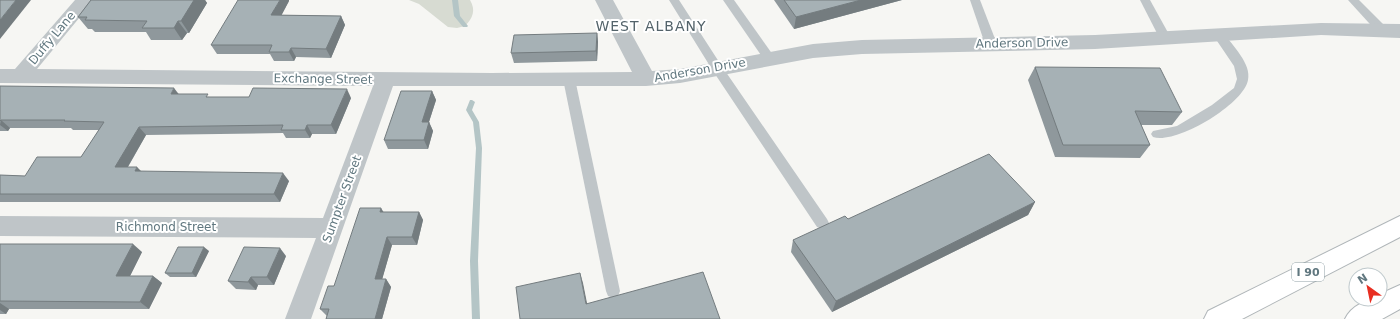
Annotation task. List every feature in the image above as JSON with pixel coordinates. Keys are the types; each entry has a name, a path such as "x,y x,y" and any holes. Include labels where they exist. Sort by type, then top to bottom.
{"highway":[{"name":"I 90","path":"1217,319 1400,226"},
{"path":"1358,319 1400,296"}],"street":[{"name":"Duffy Lane","path":"20,76 84,0"},
{"path":"604,0 646,79"},
{"name":"Anderson Drive","path":"646,79 680,76 769,58 813,51 862,47 1095,42 1313,30 1392,31"},
{"name":"Exchange Street","path":"0,76 386,79 646,79"},
{"name":"Sumpter Street","path":"298,319 386,79"},
{"name":"Richmond Street","path":"0,226 331,228"}],"lane":[{"path":"674,0 717,68 822,223"},
{"path":"728,0 769,58"},
{"path":"975,0 991,44"},
{"path":"1145,0 1165,38"},
{"path":"1352,0 1392,31"},
{"path":"1158,134 1180,130 1216,108 1239,90 1243,78 1240,65 1219,36"},
{"path":"569,79 613,291"}],"shaded area":[{"path":"409,0 470,0 473,7 473,14 465,26 457,28 448,27 419,4"}],"building":[{"path":"0,0 16,0 0,20"},
{"path":"91,0 194,0 181,21 178,21 174,28 142,28 147,21 85,20 87,17 78,17"},
{"path":"238,0 280,0 271,15 341,16 326,49 291,48 289,52 269,52 272,45 211,45"},
{"path":"784,0 861,0 796,17"},
{"path":"597,33 596,51 511,53 514,35"},
{"path":"1035,67 1160,68 1182,112 1135,111 1150,145 1063,145"},
{"path":"0,86 174,88 171,94 208,94 206,97 249,97 253,88 347,89 331,125 307,125 305,130 281,130 283,125 139,127 115,167 137,167 135,171 283,173 274,194 0,194 0,175 25,176 37,157 81,157 104,122 64,121 65,120 0,121"},
{"path":"401,91 432,91 422,122 429,122 424,140 384,140"},
{"path":"989,154 1035,202 836,301 793,240 845,216 848,219"},
{"path":"360,208 381,208 380,212 419,212 412,237 387,237 375,279 386,279 375,319 326,319 329,309 320,309 328,286 334,286"},
{"path":"0,244 133,244 116,276 153,276 140,302 0,301"},
{"path":"178,247 204,247 192,273 165,273"},
{"path":"244,247 280,248 267,277 251,277 248,282 228,281"},
{"path":"703,272 720,319 520,319 516,287 580,273 586,304"}],"waterway":[{"path":"455,0 457,16 465,26"},
{"path":"472,102 469,110 476,122 479,148 474,261 476,319"}],"district":[{"name":"WEST ALBANY","path":"651,26"}]}
